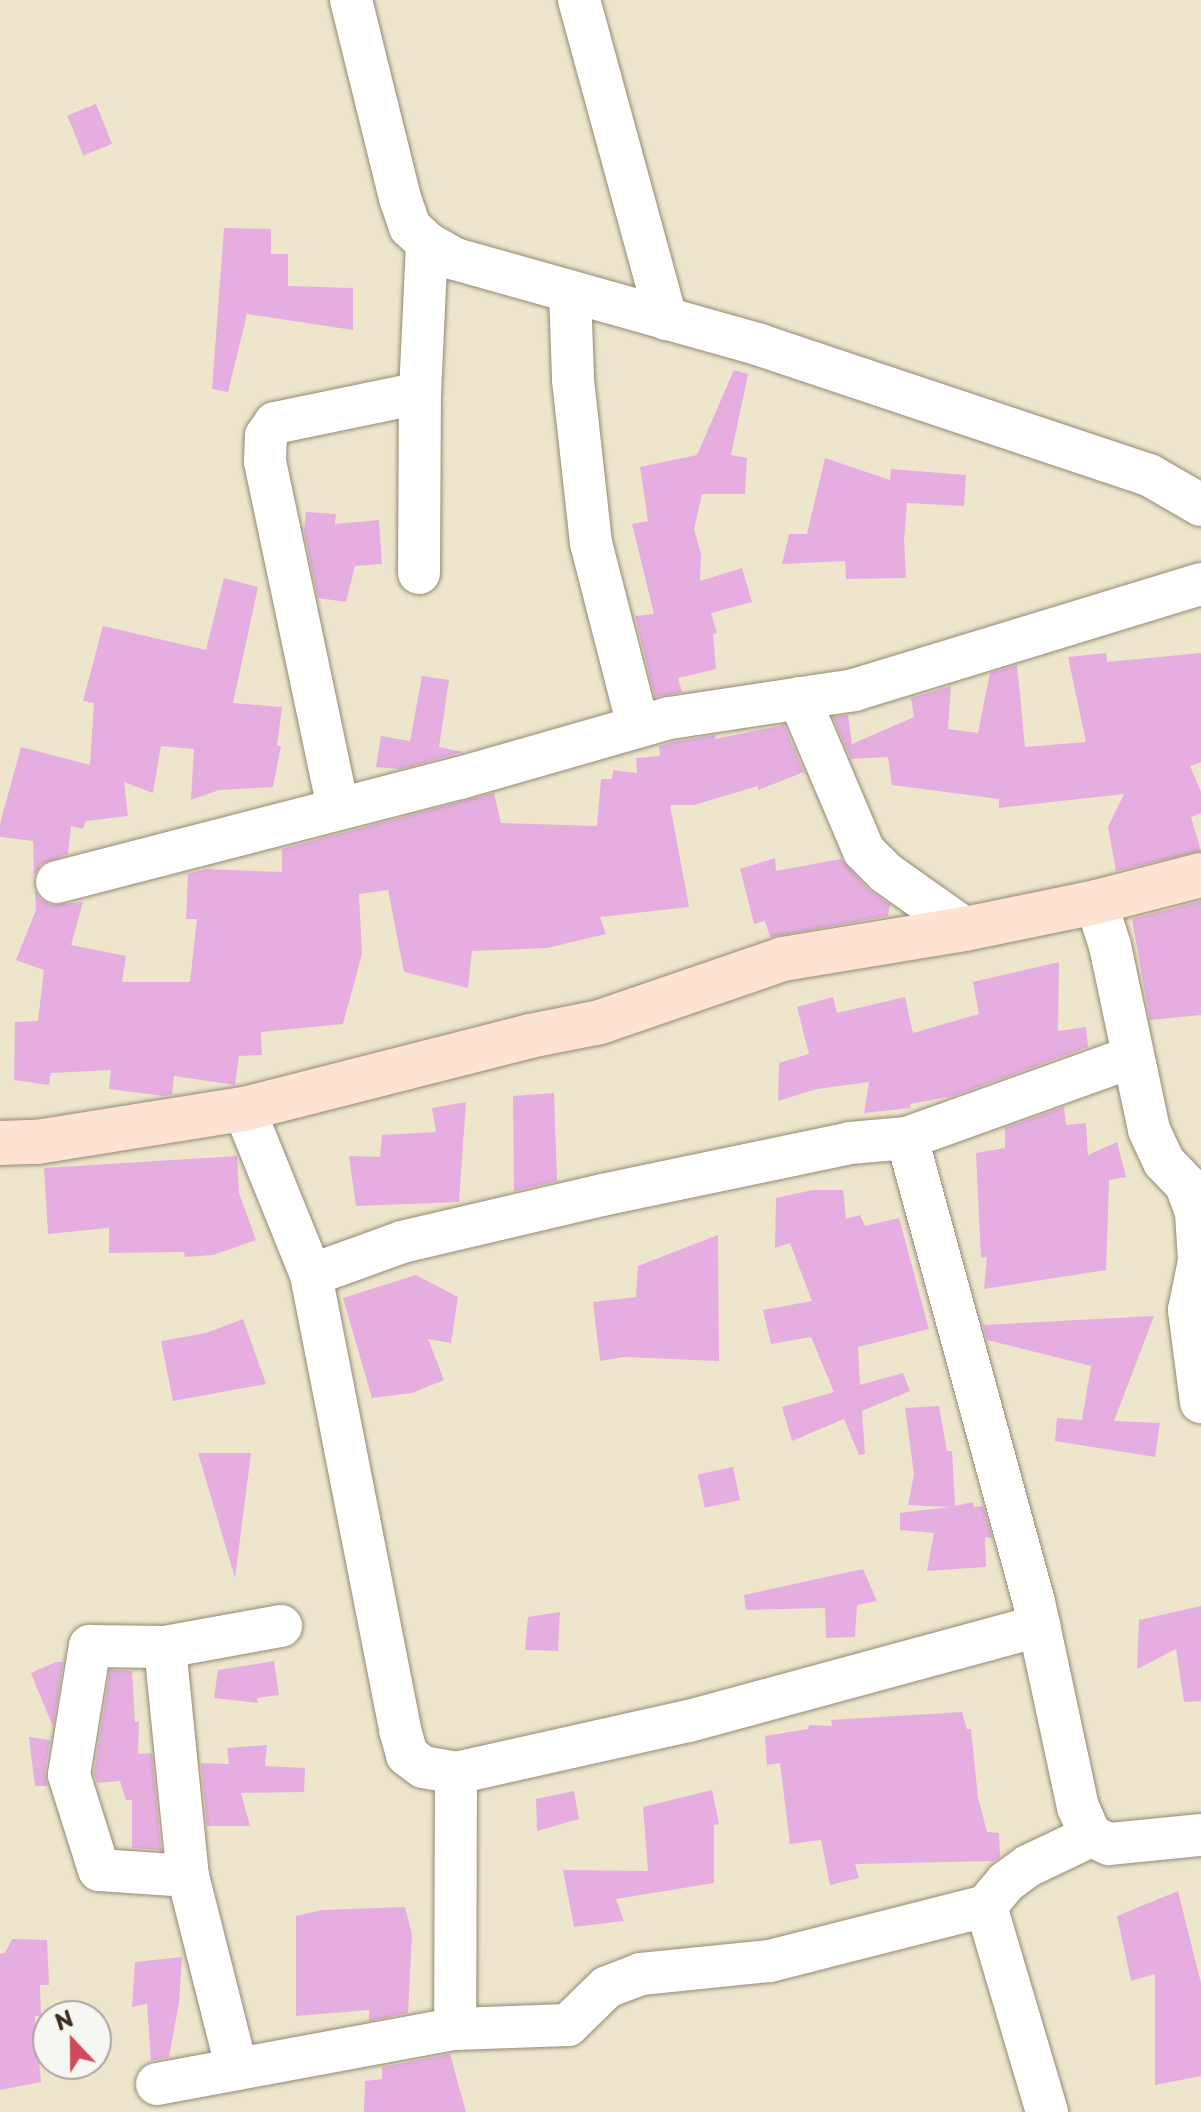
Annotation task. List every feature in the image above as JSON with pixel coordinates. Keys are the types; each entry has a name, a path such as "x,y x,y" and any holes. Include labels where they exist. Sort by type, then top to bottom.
{"street":[{"path":"351,0 400,198 410,227 427,243 455,259 760,345 1149,475 1201,505"},
{"path":"579,0 666,319"},
{"path":"419,573 420,393 427,243"},
{"path":"570,292 576,410 591,543 638,726"},
{"path":"338,808 265,462 266,436 275,423 420,393"},
{"path":"57,882 460,778 669,718 854,690 1201,584"},
{"path":"799,698 864,851 886,873 965,929"},
{"path":"0,1143 37,1142 244,1109 530,1036 600,1022 783,959 965,929 1096,902 1201,875"},
{"path":"1096,902 1110,946 1149,1130 1164,1162 1186,1185 1196,1213 1199,1261 1189,1310 1201,1402"},
{"path":"311,1275 402,1242 571,1202 850,1143 907,1138 1132,1057"},
{"path":"244,1109 311,1275 400,1730 407,1755 423,1767 456,1773 689,1721 1039,1626"},
{"path":"907,1138 1039,1626 1078,1807 1091,1836 1109,1844 1201,1835"},
{"path":"188,1876 99,1870 69,1775 90,1646 165,1647 281,1626"},
{"path":"165,1647 188,1876 237,2069"},
{"path":"455,2029 456,1773"},
{"path":"157,2084 455,2029 568,2025 607,1987 641,1974 770,1961 986,1906 1006,1882 1028,1866 1091,1836"},
{"path":"986,1906 1047,2112"}],"building":[{"path":"96,104 112,144 83,155 67,116"},
{"path":"224,228 271,229 271,254 288,254 288,286 353,288 353,330 247,314 228,392 212,389"},
{"path":"734,370 748,374 731,455 747,458 745,494 702,494 694,529 701,554 700,581 742,568 752,602 711,613 717,633 713,634 716,669 678,678 682,692 655,697 635,616 654,614 632,524 648,521 640,467 697,455"},
{"path":"825,458 890,480 891,469 966,475 964,506 907,503 904,540 906,578 846,579 845,561 782,564 789,534 807,534"},
{"path":"306,512 336,514 335,524 379,520 382,564 355,566 346,602 318,598 304,531"},
{"path":"224,578 258,587 233,703 282,707 277,746 281,746 273,787 219,790 191,800 194,749 161,746 153,793 124,782 128,816 86,821 83,829 71,826 68,854 41,864 34,875 33,841 0,837 0,824 21,747 90,765 94,703 83,701 103,626 206,650"},
{"path":"1106,653 1107,662 1201,653 1201,762 1190,766 1201,792 1201,813 1191,817 1201,851 1116,871 1108,827 1124,794 999,808 999,799 892,785 888,757 851,759 833,717 848,715 852,744 914,717 911,698 951,686 948,729 978,733 990,673 1017,665 1025,747 1086,742 1068,657"},
{"path":"422,676 449,680 439,747 463,752 400,769 376,767 381,736 410,741"},
{"path":"784,725 804,772 758,790 758,786 694,805 670,805 689,907 600,917 606,934 547,948 472,951 468,988 404,972 388,890 359,894 362,954 343,1024 261,1032 262,1055 239,1056 235,1085 174,1076 172,1095 164,1096 109,1089 111,1070 51,1073 49,1085 14,1080 15,1022 38,1021 44,970 16,960 36,910 35,890 40,899 51,905 83,902 71,945 126,956 122,982 190,982 197,919 186,919 188,874 205,869 282,872 282,849 494,793 501,823 597,826 601,779 612,779 613,770 637,773 636,758 660,756 659,746 674,742 715,735 715,739"},
{"path":"775,858 776,871 841,859 869,890 890,905 888,916 770,937 765,921 754,924 740,869"},
{"path":"1201,901 1201,1015 1150,1020 1132,919"},
{"path":"1059,962 1058,1031 1086,1027 1088,1047 953,1096 910,1104 910,1108 864,1113 869,1082 817,1089 778,1101 779,1063 809,1054 797,1007 833,997 837,1013 905,997 913,1033 979,1014 973,982"},
{"path":"554,1093 557,1181 514,1191 513,1096"},
{"path":"466,1102 459,1202 356,1206 349,1156 380,1157 382,1135 436,1132 432,1108"},
{"path":"1064,1107 1066,1125 1086,1123 1088,1155 1117,1142 1126,1177 1109,1180 1106,1270 984,1289 987,1257 981,1258 976,1153 1005,1148 1005,1128"},
{"path":"237,1156 239,1193 256,1240 213,1255 185,1257 184,1252 109,1253 109,1228 48,1234 44,1168"},
{"path":"813,1190 843,1190 846,1219 860,1215 865,1226 899,1218 929,1329 858,1347 860,1385 903,1373 910,1391 862,1411 865,1454 859,1455 844,1419 792,1441 782,1407 834,1392 811,1337 771,1344 763,1310 812,1301 790,1243 775,1248 776,1198"},
{"path":"718,1235 719,1361 624,1357 600,1361 593,1302 636,1297 638,1266"},
{"path":"416,1275 458,1297 451,1343 428,1339 444,1380 412,1393 372,1398 343,1298"},
{"path":"1154,1316 1114,1421 1160,1423 1155,1457 1055,1441 1057,1418 1082,1420 1091,1366 987,1340 983,1325"},
{"path":"243,1319 266,1384 173,1401 161,1341 206,1333"},
{"path":"939,1406 947,1451 952,1451 955,1506 973,1502 974,1507 983,1506 992,1538 985,1537 986,1567 927,1571 934,1533 900,1530 900,1513 949,1507 908,1505 914,1474 905,1408"},
{"path":"198,1453 251,1453 235,1578"},
{"path":"733,1467 740,1500 705,1508 698,1474"},
{"path":"863,1569 877,1601 857,1605 855,1637 826,1638 825,1608 746,1610 744,1595"},
{"path":"1201,1606 1201,1701 1184,1702 1176,1649 1137,1669 1139,1620"},
{"path":"560,1612 558,1651 525,1650 528,1617"},
{"path":"274,1661 279,1695 257,1698 258,1703 214,1698 218,1670"},
{"path":"63,1662 53,1727 31,1673"},
{"path":"110,1670 132,1671 135,1722 139,1721 138,1754 152,1753 161,1850 132,1848 132,1800 126,1800 120,1781 97,1783 94,1773"},
{"path":"962,1712 967,1729 971,1729 978,1798 987,1832 999,1833 1000,1857 994,1861 855,1864 859,1878 830,1885 821,1840 790,1844 780,1763 767,1765 765,1736 808,1729 809,1725 832,1726 831,1720"},
{"path":"29,1737 50,1740 45,1771 47,1786 35,1786"},
{"path":"267,1745 265,1766 305,1768 304,1792 241,1793 250,1826 207,1826 201,1763 229,1764 227,1748"},
{"path":"712,1790 719,1824 714,1825 714,1883 616,1899 624,1921 574,1927 563,1870 648,1871 643,1807"},
{"path":"574,1791 579,1819 537,1831 536,1799"},
{"path":"1178,1891 1201,1983 1201,2076 1155,2085 1155,1974 1131,1981 1117,1916"},
{"path":"405,1907 412,1934 408,2013 369,2021 369,2010 296,2016 296,1916 322,1910"},
{"path":"12,1939 47,1940 49,1985 40,1985 40,2000 32,2000 32,2080 41,2082 0,2090 0,1954 5,1953"},
{"path":"182,1957 179,2003 169,2057 151,2061 147,2004 132,2007 135,1962"},
{"path":"450,2054 466,2112 364,2112 365,2081 382,2079 382,2067"}]}
